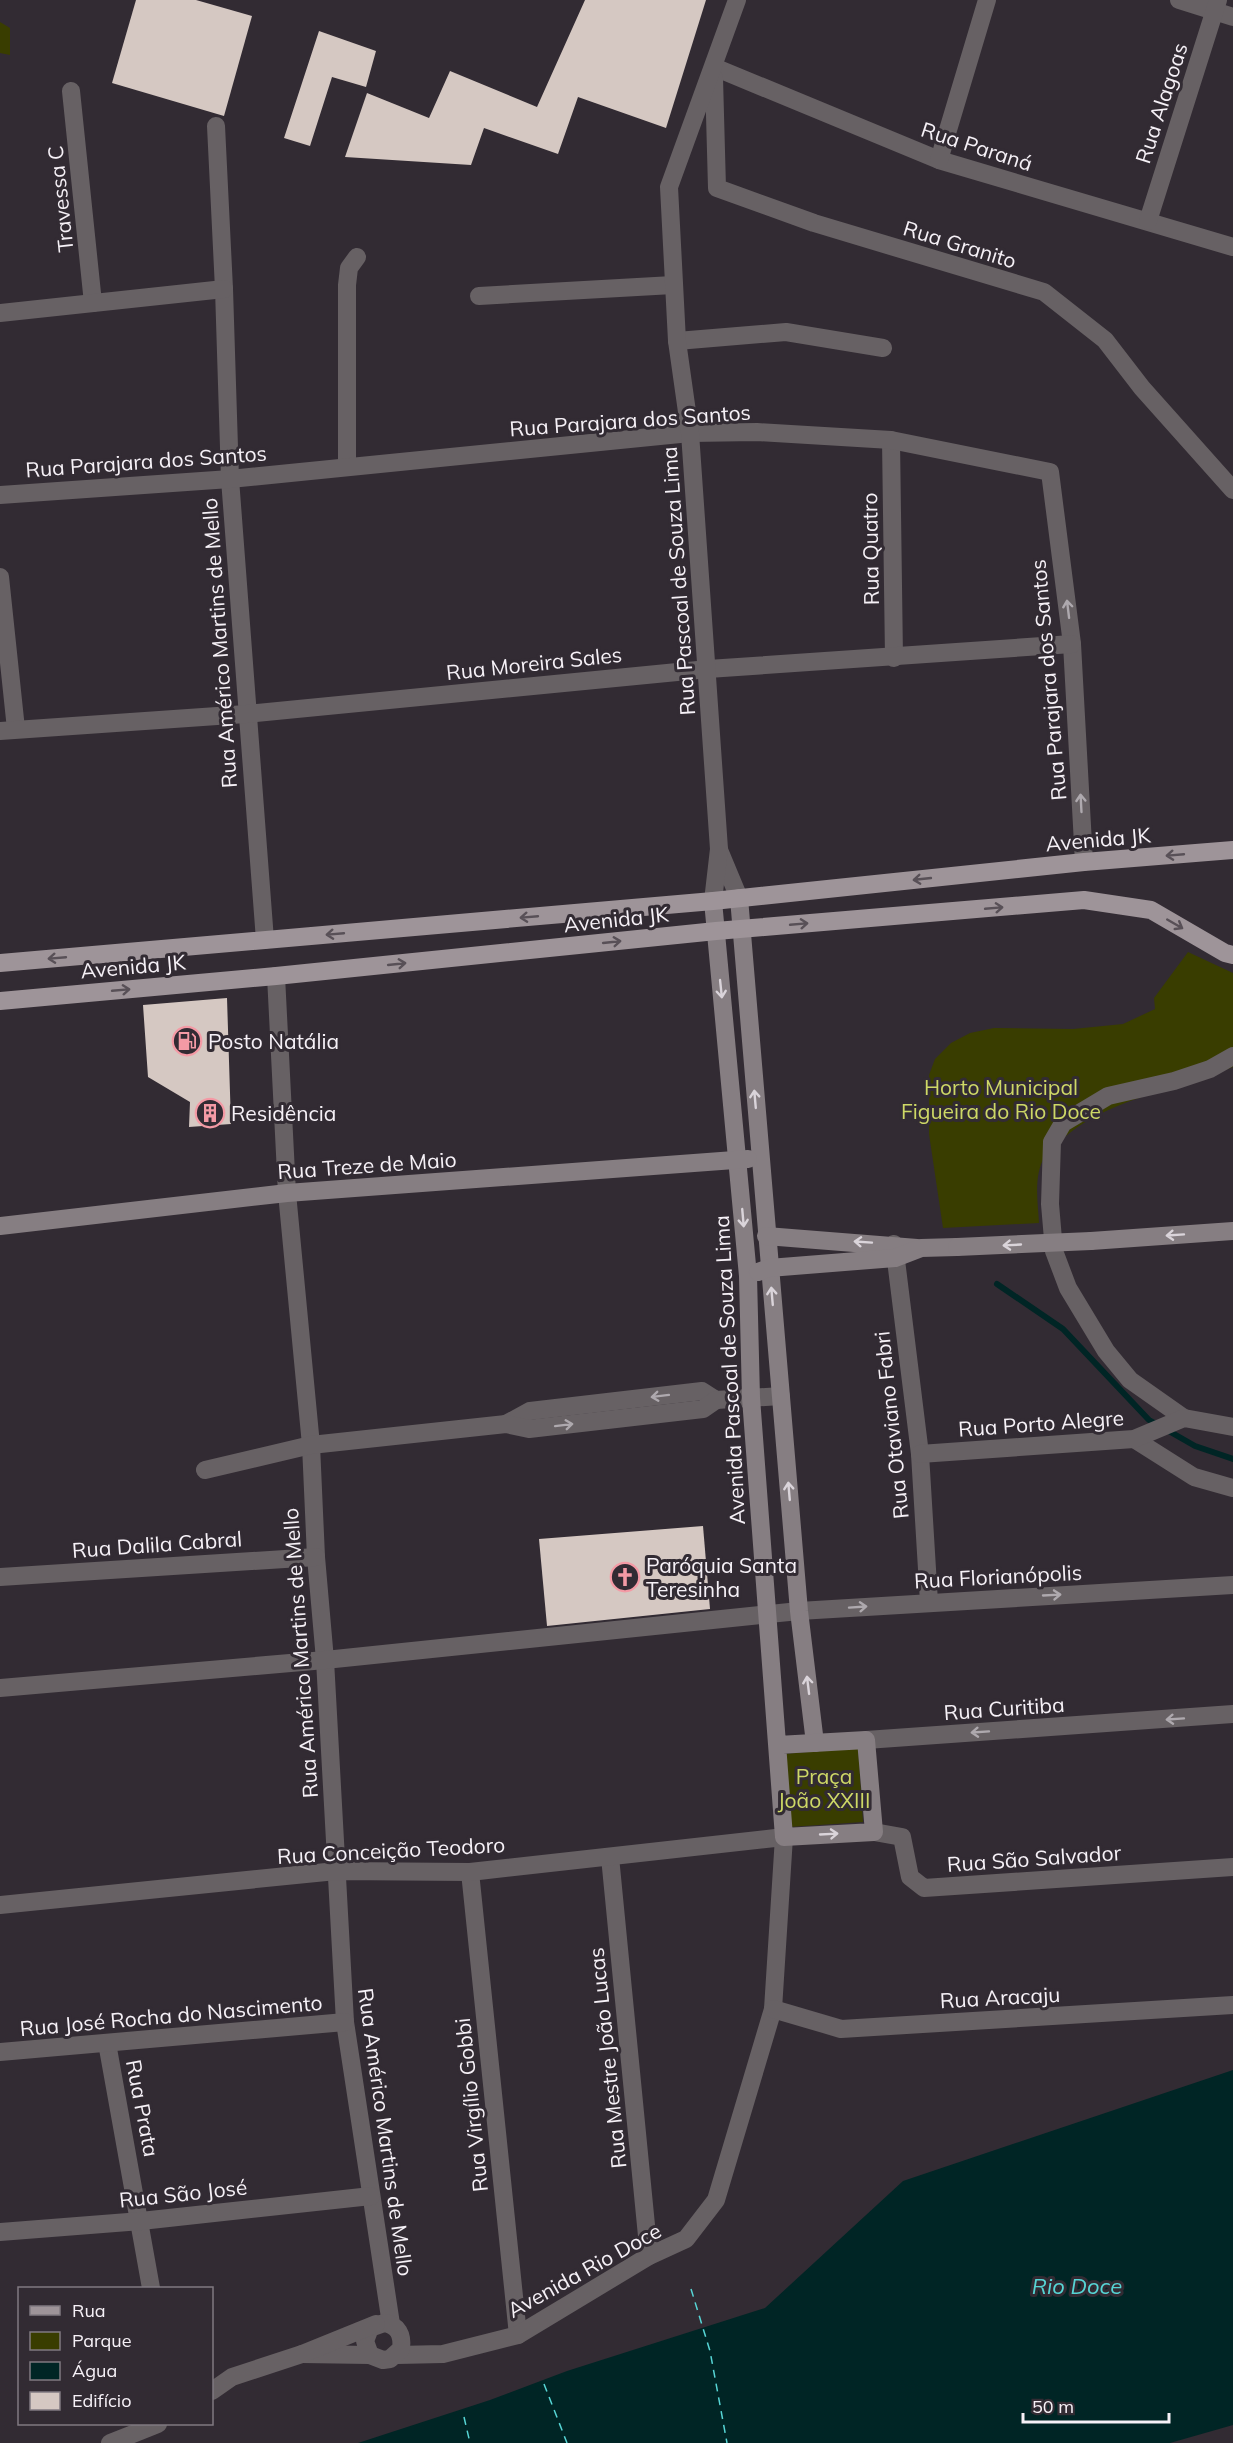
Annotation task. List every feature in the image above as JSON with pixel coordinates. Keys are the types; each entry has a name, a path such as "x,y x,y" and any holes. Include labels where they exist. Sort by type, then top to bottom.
{"main road":[{"name":"Avenida JK","path":"0,963 713,901 1084,862 1233,850"},
{"name":"Avenida JK","path":"0,1000 276,976 716,931 1084,900 1151,910 1230,955"}],"street":[{"name":"Rua Pascoal de Souza Lima","path":"713,901 719,849 708,669 690,434 677,341 669,187 738,0"},
{"path":"939,160 987,0"},
{"path":"1179,0 1216,5 1233,17"},
{"name":"Rua Alagoas","path":"1148,220 1216,5"},
{"name":"Rua Paraná","path":"714,68 939,160 1233,247"},
{"name":"Rua Granito","path":"714,68 717,188 814,223 1044,292 1105,340 1142,388 1233,490"},
{"name":"Travessa C","path":"71,91 93,303"},
{"name":"Rua Américo Martins de Mello","path":"216,126 225,289 230,479 246,714 265,940"},
{"path":"347,467 347,285 349,268 357,257"},
{"path":"479,296 673,285"},
{"path":"0,313 225,289"},
{"path":"677,341 786,332 883,348"},
{"name":"Rua Parajara dos Santos","path":"0,495 230,479 690,434 757,432 891,440 1050,472 1072,644 1084,862"},
{"name":"Rua Quatro","path":"891,440 894,658"},
{"path":"0,577 8,730"},
{"name":"Rua Moreira Sales","path":"8,730 246,714 708,669 1072,644"},
{"name":"Rua Pascoal de Souza Lima","path":"719,849 739,898"},
{"name":"Avenida Pascoal de Souza Lima","path":"739,898 799,1611 815,1743"},
{"name":"Avenida Pascoal de Souza Lima","path":"713,901 748,1276 751,1398 784,1837"},
{"name":"Rua Américo Martins de Mello","path":"276,976 286,1193 311,1445 345,2022 371,2196 384,2324"},
{"path":"1233,1056 1210,1069 1174,1081 1107,1096 1063,1123 1052,1142 1050,1204 1054,1251 1068,1288 1106,1351 1130,1380 1184,1418 1233,1427"},
{"name":"Rua Treze de Maio","path":"0,1226 286,1193 759,1157"},
{"path":"748,1276 769,1268 921,1248 1091,1241 1233,1231"},
{"path":"766,1236 894,1251"},
{"name":"Rua Otaviano Fabri","path":"894,1251 920,1454 929,1602"},
{"path":"205,1470 311,1445 506,1424 530,1411 702,1391 716,1400 781,1395"},
{"name":"Rua Porto Alegre","path":"920,1454 1134,1439 1184,1418"},
{"path":"1134,1439 1194,1477 1233,1488"},
{"name":"Rua Dalila Cabral","path":"0,1577 316,1557"},
{"name":"Rua Florianópolis","path":"0,1688 325,1660 799,1611 1233,1585"},
{"name":"Rua Curitiba","path":"778,1745 1233,1714"},
{"path":"773,2009 784,1837 874,1832 866,1740"},
{"name":"Rua São Salvador","path":"874,1832 902,1837 910,1877 924,1888 1233,1867"},
{"name":"Rua Conceição Teodoro","path":"0,1905 336,1871 470,1872 784,1837"},
{"name":"Rua Mestre João Lucas","path":"610,1857 649,2256"},
{"name":"Rua Virgílio Gobbi","path":"470,1872 518,2335"},
{"name":"Rua Aracaju","path":"773,2009 841,2029 1233,2005"},
{"name":"Avenida Rio Doce","path":"302,2354 370,2355 383,2360 397,2355 444,2354 518,2335 649,2256 686,2239 716,2200 773,2009"},
{"name":"Rua José Rocha do Nascimento","path":"0,2052 345,2022"},
{"name":"Rua Prata","path":"108,2043 141,2221 151,2287"},
{"name":"Rua São José","path":"0,2232 141,2221 371,2196"},
{"path":"370,2355 366,2348 366,2334 384,2324 401,2334 401,2349 397,2355"},
{"name":"Avenida Rio Doce","path":"213,2390 232,2377 384,2324"},
{"path":"110,2443 155,2425"}],"green space":[{"path":"0,22 10,28 10,55 0,53"},
{"name":"Horto Municipal Figueira do Rio Doce","path":"1188,952 1233,973 1233,1067 1141,1097 1076,1128 1046,1154 1041,1164 1037,1189 1039,1223 943,1228 929,1134 929,1075 935,1059 951,1043 970,1033 994,1028 1073,1029 1123,1024 1155,1009 1154,998"},
{"name":"Praça João XXIII","path":"858,1748 863,1822 789,1827 784,1754"}],"water":[{"name":"Rio Doce","path":"1233,2070 1233,2425 1170,2443 358,2443 490,2400 567,2371 765,2308 903,2181"}],"building":[{"path":"136,0 196,0 252,16 224,116 112,83"},
{"path":"585,0 706,0 666,128 578,97 558,154 484,128 471,165 345,157 367,93 429,118 450,71 537,107"},
{"path":"319,31 376,51 366,87 332,77 310,146 284,138"},
{"name":"Posto Natália","path":"227,998 231,1124 189,1127 190,1102 148,1077 143,1005"},
{"name":"Paróquia Santa Teresinha","path":"703,1526 710,1609 547,1626 539,1539"}],"waterway":[{"path":"997,1284 1063,1329 1149,1420 1158,1425"},
{"path":"1167,1430 1195,1446 1233,1459"}],"ferry route":[{"path":"691,2289 710,2351 727,2443"},
{"path":"544,2384 567,2443"},
{"path":"464,2417 470,2443"}],"place":[{"name":"Posto Natália","path":"187,1041"},
{"name":"Residência","path":"210,1113"},
{"name":"Paróquia Santa Teresinha","path":"625,1577"}]}
